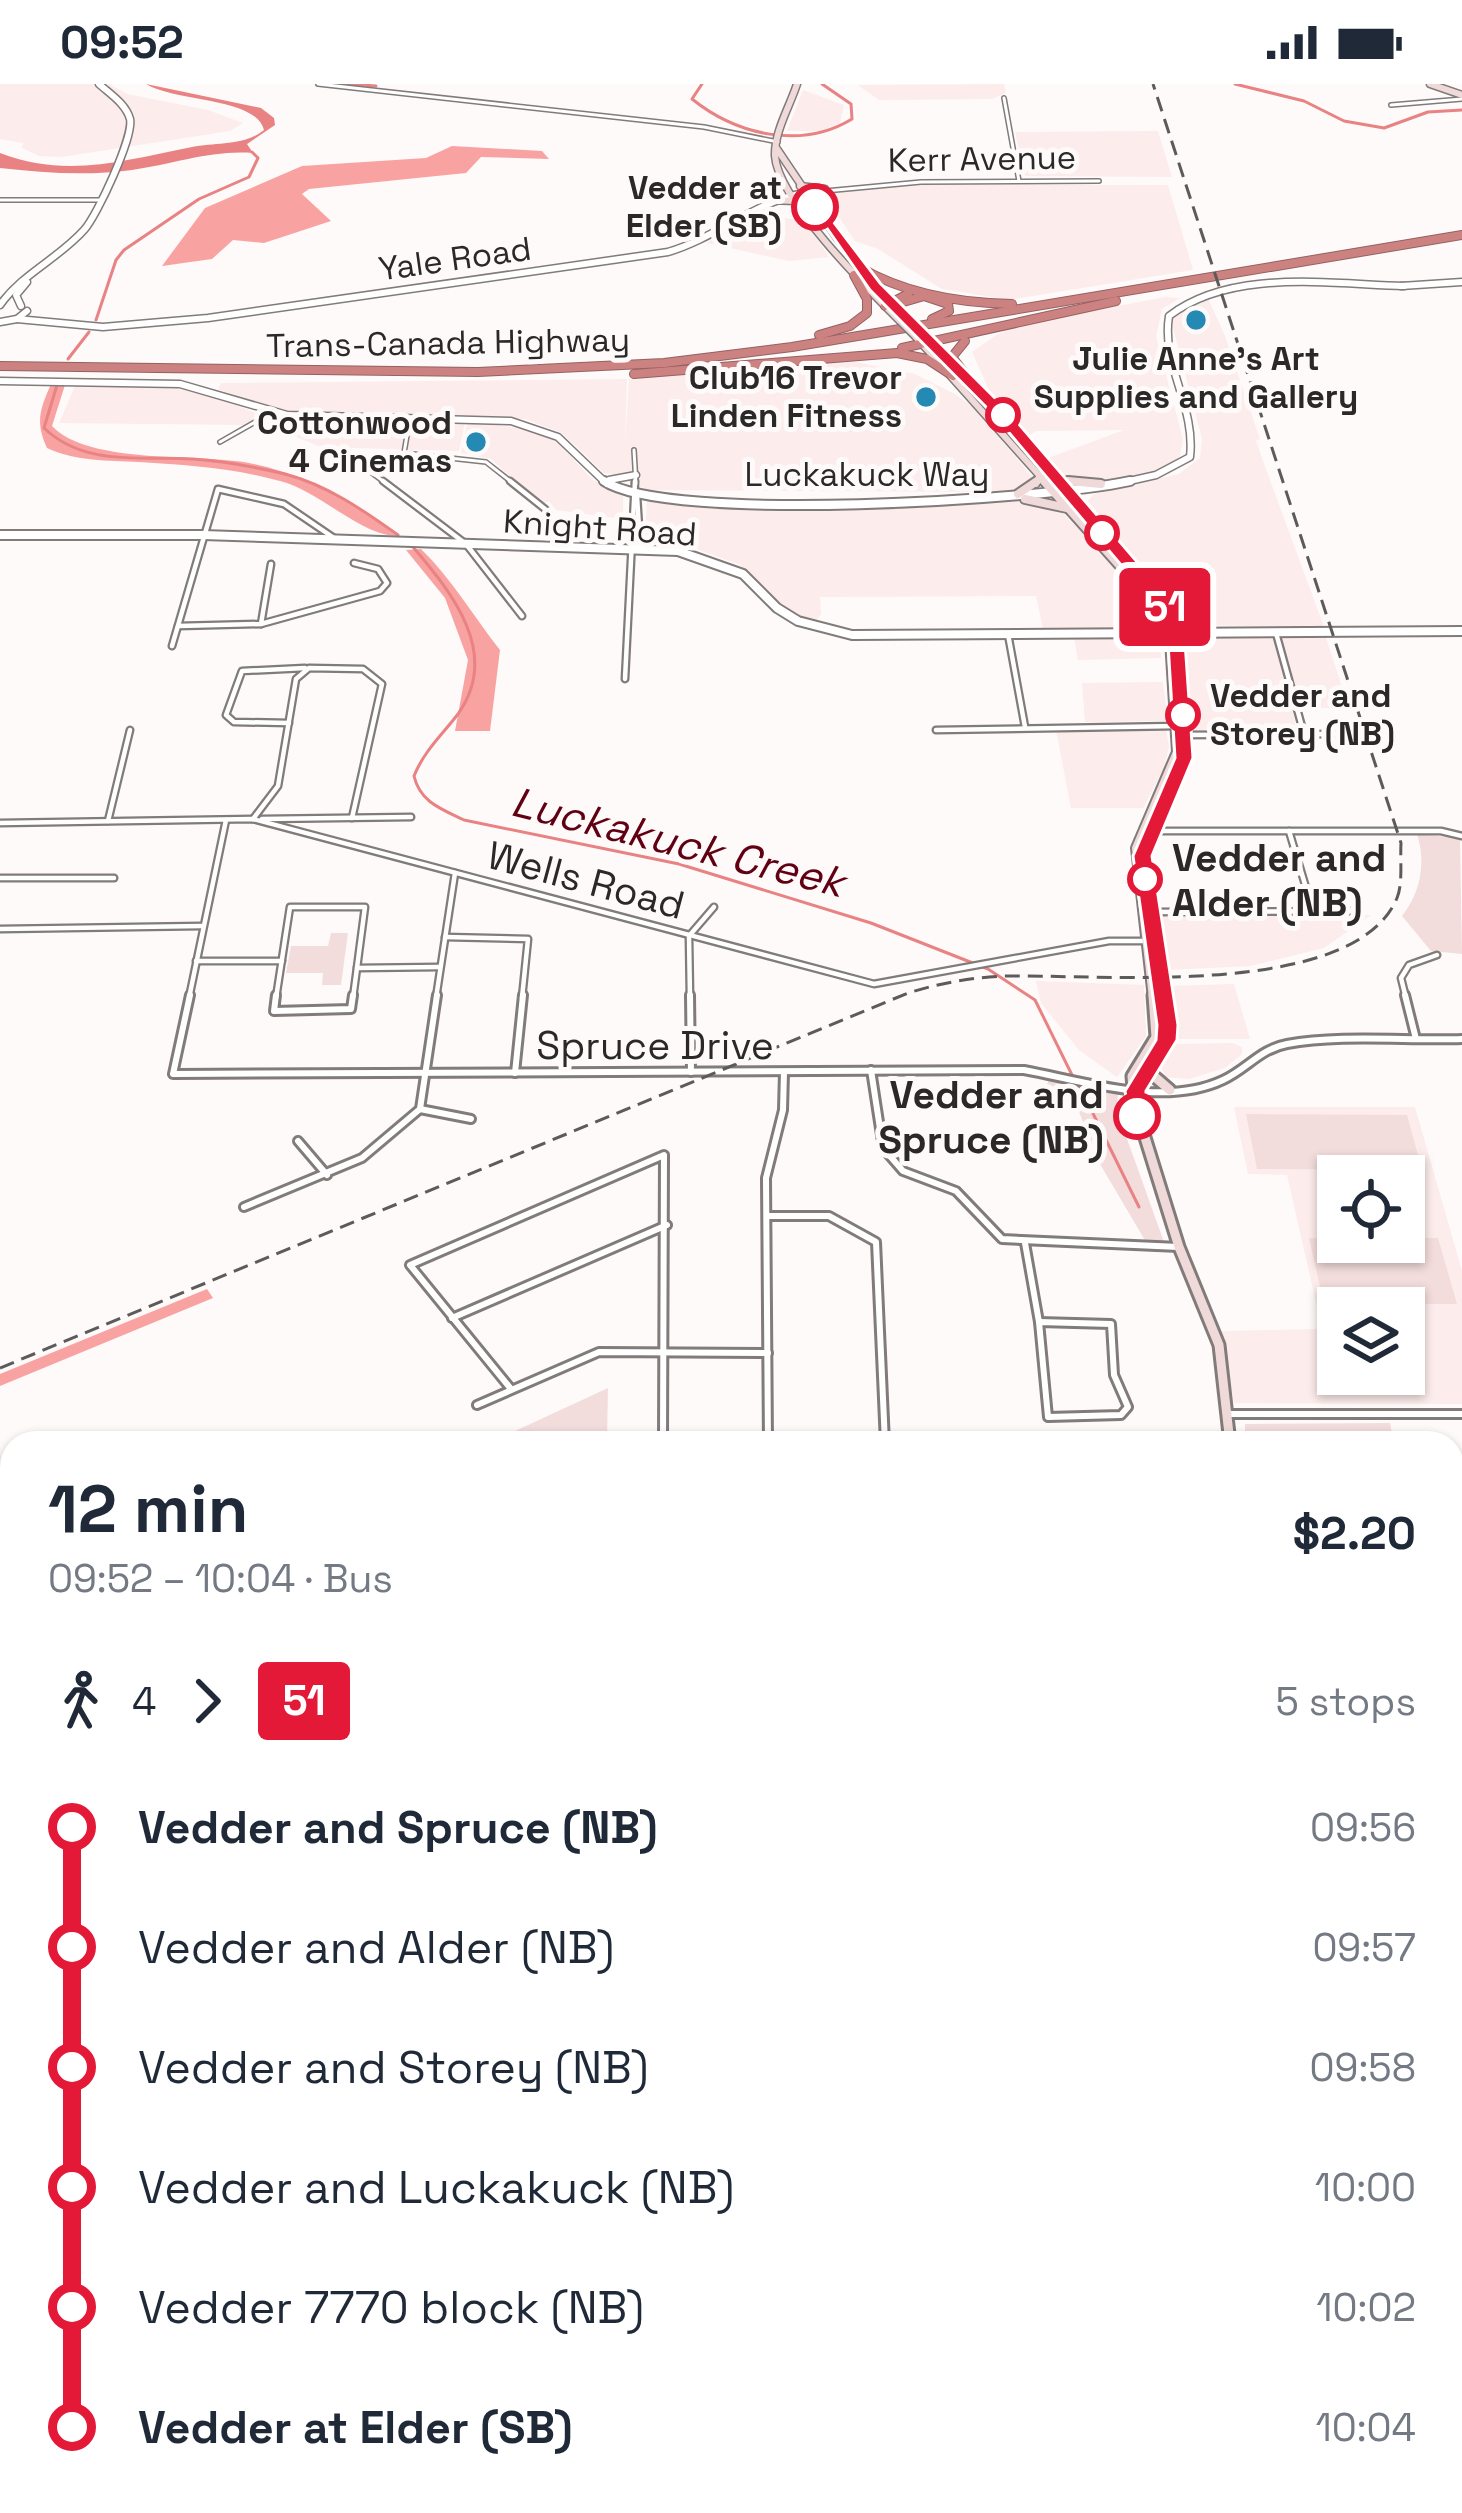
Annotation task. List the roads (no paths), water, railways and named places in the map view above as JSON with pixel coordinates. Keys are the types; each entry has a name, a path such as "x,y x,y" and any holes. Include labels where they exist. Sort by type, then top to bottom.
{"highway":[{"name":"Trans-Canada Highway","path":"0,373 539,371 738,355 1462,238"},
{"name":"Trans-Canada Highway","path":"0,373 513,378 723,362 1462,238"},
{"path":"857,271 974,303 1023,303 1203,278"},
{"path":"765,347 839,330 864,317 868,304 857,271"},
{"path":"887,303 917,293 939,295"},
{"path":"853,355 1144,295"},
{"path":"539,371 765,347 928,320 950,309 942,300 925,296 903,301 902,317"},
{"path":"970,380 953,360 952,351 986,330"},
{"path":"513,378 622,375 853,355 918,356 952,376"}],"main road":[{"path":"799,202 766,200 778,175 779,139 801,84"},
{"path":"1430,84 1462,97"},
{"path":"779,139 797,185 857,271"},
{"path":"778,175 857,271 1040,475 1061,492 1173,632 1184,758 1136,855 1166,1040 1136,1091"},
{"path":"797,185 821,191 812,203"},
{"path":"923,340 970,380 1057,480 1061,492"},
{"path":"1021,496 1040,475"},
{"path":"1057,480 1101,484"},
{"path":"1073,507 1085,491"},
{"path":"1021,496 1073,507"},
{"path":"1146,830 1142,856 1156,1037 1132,1076 1139,1124 1179,1247 1220,1345 1229,1431"},
{"path":"1148,1071 1170,1090"}],"street":[{"path":"0,332 24,308 15,299 18,290 86,229 121,154 131,121 119,100 99,84"},
{"path":"318,84 779,139"},
{"path":"1391,105 1462,97"},
{"path":"1004,98 1018,182"},
{"name":"Kerr Avenue","path":"804,193 866,185 1099,181"},
{"name":"Yale Road","path":"0,322 103,327 208,318 668,252 709,237 766,200 804,193"},
{"path":"0,200 99,200"},
{"path":"0,305 15,284 59,252"},
{"name":"Luckakuck Way","path":"0,373 180,384 272,413 525,423 558,437 608,485 691,500 1021,496 1085,491 1174,471 1192,450 1164,334 1169,311 1204,292 1462,282"},
{"name":"Yale Road","path":"0,305 24,308 61,323"},
{"path":"220,442 272,413"},
{"path":"410,418 404,453 487,462 545,509"},
{"path":"625,679 633,548 640,542 641,501 636,492 634,449"},
{"path":"368,470 466,544 522,616"},
{"name":"Luckakuck Way","path":"596,473 636,492"},
{"path":"609,480 636,475"},
{"name":"Luckakuck Way","path":"1061,492 1144,480"},
{"path":"172,646 218,489 284,504 337,540"},
{"name":"Knight Road","path":"0,536 203,535 678,551 719,561 751,580 777,608 832,632 1462,631"},
{"path":"178,626 262,624 380,591 387,583 378,569 354,563"},
{"path":"262,624 271,565"},
{"path":"1275,632 1304,734"},
{"path":"1008,634 1025,727"},
{"path":"290,723 228,719 237,675 250,668 363,669 382,684 352,818"},
{"path":"253,819 278,786 296,679 309,668"},
{"path":"936,730 1025,727 1335,734"},
{"path":"108,821 130,730"},
{"path":"253,819 411,818"},
{"name":"Wells Road","path":"0,823 253,819 874,984 1109,940 1151,941"},
{"path":"226,820 195,961 282,961"},
{"path":"1146,830 1458,834"},
{"path":"1289,831 1313,911"},
{"path":"244,1207 327,1175 398,1137 420,1109 455,873"},
{"path":"0,878 114,878"},
{"path":"691,1072 689,936 714,907"},
{"path":"290,908 365,908 351,1009 274,1011 282,961 290,908"},
{"path":"1149,912 1352,911"},
{"path":"0,929 202,926"},
{"path":"444,937 528,938 515,1073"},
{"path":"1416,1039 1401,978 1408,965 1437,955"},
{"name":"Spruce Drive","path":"195,961 173,1074 1024,1070 1136,1091 1208,1086 1260,1053 1288,1044 1462,1039"},
{"path":"357,968 439,967"},
{"path":"871,1070 874,1117 883,1148 903,1171 956,1191 1002,1239 1179,1247"},
{"path":"768,1431 766,1178 783,1110 784,1072"},
{"path":"420,1109 471,1120"},
{"path":"298,1141 327,1175"},
{"path":"512,1389 410,1265 664,1155 663,1431"},
{"path":"766,1216 829,1216 876,1242 884,1431"},
{"path":"452,1318 667,1226"},
{"path":"1025,1243 1048,1417 1120,1415 1128,1407 1114,1375 1111,1324 1039,1322"},
{"path":"477,1405 599,1352 768,1353"},
{"path":"1228,1414 1462,1414"}],"waterway":[{"path":"348,84 376,86"},
{"path":"702,84 692,99 710,111 749,129 791,136 832,129 852,119 851,104 822,84"},
{"path":"1235,84 1304,101 1344,121 1384,128 1428,112 1462,110"},
{"name":"Luckakuck Creek","path":"96,320 116,260 124,250 199,199 249,177 258,158 252,152"},
{"name":"Luckakuck Creek","path":"68,359 89,332"},
{"name":"Luckakuck Creek","path":"57,385 44,428 77,449 114,457 216,461 285,474 330,492 398,535"},
{"name":"Luckakuck Creek","path":"413,547 443,584 467,626 475,669 458,714 414,776 433,804 464,820 679,864 871,923 988,969 1035,1000 1073,1077"},
{"name":"Luckakuck Creek","path":"1079,1085 1139,1207"}],"railway":[{"path":"0,1368 908,993 995,977 1159,977 1279,967 1331,953 1372,931 1397,898 1401,843 1153,84"}],"place":[{"name":"Vedder at Elder (SB)","path":"815,207"},
{"name":"Julie Anne's Art Supplies and Gallery","path":"1196,320"},
{"name":"Club16 Trevor Linden Fitness","path":"926,397"},
{"name":"Cottonwood 4 Cinemas","path":"476,442"},
{"name":"Vedder and Storey (NB)","path":"1183,715"},
{"name":"Vedder and Alder (NB)","path":"1145,879"},
{"name":"Vedder and Spruce (NB)","path":"1137,1116"}]}
